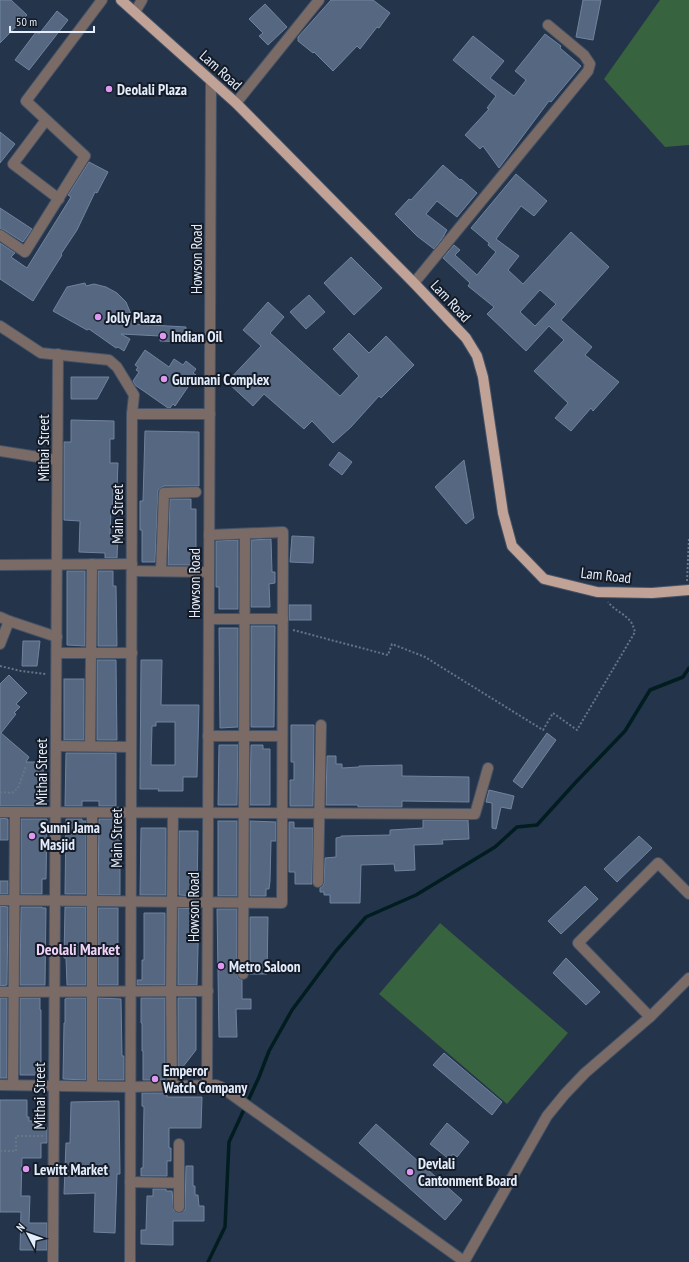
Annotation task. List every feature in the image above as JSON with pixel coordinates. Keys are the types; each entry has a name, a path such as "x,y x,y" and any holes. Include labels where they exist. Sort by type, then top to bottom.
{"main road":[{"name":"Lam Road","path":"122,0 236,103 414,283 466,338 477,356 483,377 503,514 512,546 544,579 602,592 652,593 688,590"}],"street":[{"path":"0,235 26,252 85,156 26,101 102,0"},
{"path":"135,12 142,0"},
{"path":"236,103 319,0"},
{"path":"414,283 588,71 590,64 584,56 548,25"},
{"name":"Howson Road","path":"207,1085 211,81"},
{"path":"46,120 13,164 59,199"},
{"name":"Main Street","path":"0,326 41,353 109,360 117,367 134,395 132,414 130,1262"},
{"name":"Mithai Street","path":"53,1262 58,354"},
{"path":"132,414 210,414"},
{"path":"0,451 58,460"},
{"path":"161,571 164,493 196,492"},
{"path":"0,900 282,903 283,532 209,535"},
{"path":"243,974 245,534"},
{"path":"90,746 92,564"},
{"path":"0,565 92,564 161,571 209,572"},
{"path":"0,644 5,619 57,637"},
{"path":"209,619 244,619 283,623"},
{"path":"57,653 132,653"},
{"path":"318,882 318,813 321,725"},
{"path":"208,736 282,736"},
{"path":"56,746 131,747"},
{"path":"0,812 475,814 488,768"},
{"path":"13,1085 15,812"},
{"path":"92,813 92,1086"},
{"path":"172,1086 171,902 173,813"},
{"path":"650,1017 578,943 658,863 689,894"},
{"path":"0,1085 130,1087 216,1085 284,1131 465,1262 547,1116 585,1073 650,1017 689,978"},
{"path":"0,992 208,991"},
{"path":"179,1144 179,1207"},
{"path":"130,1182 179,1183"}],"path":[{"path":"688,590 686,572 689,538"},
{"path":"283,623 388,655 392,644 425,657 543,730 553,713 577,730 635,632 631,623 610,605 602,592"},
{"path":"0,666 56,676"},
{"path":"0,792 12,793 18,788 26,766"},
{"path":"0,1151 16,1151 16,1136 54,1136"}],"green space":[{"path":"660,0 689,0 689,145 665,147 604,79"},
{"path":"440,923 568,1033 507,1104 379,994"}],"building":[{"path":"0,0 11,0 27,15 0,43"},
{"path":"331,0 373,0 390,13 360,49 357,46 333,71 314,52 313,53 298,41 298,37"},
{"path":"583,0 601,0 593,40 576,37"},
{"path":"265,4 287,27 268,45 259,36 263,33 249,19"},
{"path":"57,11 68,20 29,70 15,60 36,32 39,34"},
{"path":"545,34 561,46 560,48 581,66 551,102 549,101 499,168 483,146 480,149 465,135 489,109 487,108 496,96 453,60 473,36 504,61 490,78 514,96 526,80 515,71"},
{"path":"0,132 15,144 0,163"},
{"path":"89,162 108,172 97,193 95,192 77,230 33,301 0,279 0,243 15,253 11,257 27,268 71,197 68,195"},
{"path":"443,165 477,193 457,217 437,201 426,214 447,230 434,249 417,236 395,214 409,199 411,200"},
{"path":"516,174 547,201 534,216 521,206 496,239 519,256 508,270 523,284 571,232 609,267 561,320 592,347 585,355 619,382 593,411 591,408 571,431 555,418 568,403 534,371 564,340 549,326 526,351 487,314 494,307 468,286 470,283 443,258 454,245 460,250 455,255 477,275 496,252 488,245 489,243 471,228","holes":["540,290 556,304 535,326 520,312"]},
{"path":"0,208 32,229 23,242 0,229"},
{"path":"351,257 382,288 354,315 324,283"},
{"name":"Jolly Plaza","path":"85,283 86,286 94,284 106,287 117,293 126,302 131,314 132,324 186,327 185,342 160,341 160,336 121,334 130,339 124,351 118,347 116,348 89,329 87,330 53,311 67,287"},
{"path":"309,295 325,312 306,329 290,312"},
{"path":"268,302 284,317 270,333 340,396 359,376 333,349 349,333 369,353 386,336 414,365 381,398 379,396 351,427 333,443 312,421 304,429 264,394 253,406 227,382 261,346 243,330"},
{"name":"Gurunani Complex","path":"145,350 169,367 174,359 183,365 186,361 196,369 193,373 196,375 175,406 173,404 170,408 168,408 135,385 133,381 139,372 136,370 138,367 135,365"},
{"path":"71,377 109,377 97,399 71,399"},
{"path":"71,420 114,421 114,439 110,439 110,463 118,463 117,488 113,488 113,511 111,510 110,534 118,534 117,558 105,558 105,553 79,552 80,521 64,520 64,442 71,442"},
{"path":"145,431 199,432 199,486 164,486 158,490 155,562 142,562 140,501 143,501"},
{"path":"339,452 352,462 342,475 329,465"},
{"path":"464,460 474,518 466,524 435,487"},
{"path":"170,499 191,499 191,509 196,509 196,565 168,565"},
{"path":"292,536 314,537 313,563 290,562"},
{"path":"271,539 272,572 275,572 275,583 269,584 270,607 251,607 251,540"},
{"path":"238,540 238,609 219,609 219,587 216,587 216,541"},
{"path":"67,571 85,571 85,646 67,645"},
{"path":"98,571 113,571 113,586 116,586 117,646 98,646"},
{"path":"289,605 311,605 311,620 289,620"},
{"path":"251,626 275,626 274,727 251,727"},
{"path":"219,628 238,628 238,727 220,728"},
{"path":"23,641 40,641 37,666 22,666"},
{"path":"97,660 116,660 117,740 97,740"},
{"path":"141,660 162,660 161,705 199,705 197,777 183,777 183,791 140,789","holes":["156,722 175,722 175,765 151,765 152,726 156,726"]},
{"path":"9,675 27,693 16,704 20,707 14,713 16,714 1,733 29,757 26,762 43,762 44,806 0,806 0,684"},
{"path":"64,679 84,679 84,740 64,740"},
{"path":"291,725 314,725 313,806 290,806 290,780 294,780 294,762 291,762"},
{"path":"547,733 556,740 522,788 513,781"},
{"path":"219,745 238,745 237,805 218,805"},
{"path":"251,745 263,745 263,749 270,749 270,805 250,805"},
{"path":"66,753 116,753 116,806 99,806 99,801 82,801 82,806 65,806"},
{"path":"327,756 336,756 336,764 342,764 342,768 402,765 402,776 469,777 469,802 402,801 402,807 326,805"},
{"path":"489,790 514,796 511,809 501,807 496,829 492,828 492,803 486,802"},
{"path":"0,818 8,819 8,840 0,840"},
{"path":"21,819 47,819 46,879 42,879 42,894 21,894"},
{"path":"66,819 82,819 82,821 86,821 86,894 65,894"},
{"path":"99,819 115,819 115,821 120,821 120,895 98,895"},
{"path":"423,820 468,820 469,839 442,840 443,844 414,845 415,870 395,871 394,864 361,865 360,903 330,903 330,895 324,895 324,892 320,892 320,888 323,886 324,882 325,858 336,857 336,838 341,836 390,835 390,830 423,828"},
{"path":"218,821 237,821 237,896 218,896"},
{"path":"250,821 276,822 276,841 271,841 270,881 269,889 266,889 266,896 250,896"},
{"path":"289,822 294,822 294,828 313,828 312,884 295,884 295,872 289,872"},
{"path":"141,828 166,828 166,895 140,895"},
{"path":"179,831 198,831 197,896 179,895"},
{"path":"639,836 652,848 617,882 604,869"},
{"path":"0,881 8,881 8,894 0,894"},
{"path":"585,886 598,899 561,934 548,921"},
{"path":"0,906 8,907 7,985 0,986"},
{"path":"21,907 46,908 45,985 20,985"},
{"path":"65,907 86,907 86,985 67,985 66,958 64,958"},
{"path":"98,908 118,908 118,985 98,985"},
{"path":"178,908 197,909 197,912 199,912 197,985 178,985"},
{"path":"217,909 237,909 237,974 238,978 242,980 242,999 251,999 251,1009 236,1009 237,1037 219,1037"},
{"path":"144,913 165,913 165,985 137,985 137,980 142,980 142,960 144,960"},
{"path":"250,917 268,917 267,974 250,974"},
{"path":"566,958 600,992 586,1005 553,973"},
{"path":"0,998 7,998 7,1078 0,1078"},
{"path":"20,998 40,998 41,1075 20,1075"},
{"path":"86,998 86,1080 63,1079 65,999"},
{"path":"98,998 121,999 124,1080 98,1080"},
{"path":"141,998 165,998 165,1080 143,1080"},
{"path":"178,998 196,998 196,1050 182,1068 178,1068"},
{"path":"444,1053 502,1102 492,1115 433,1065"},
{"path":"142,1093 167,1093 167,1097 202,1097 201,1128 169,1128 169,1148 171,1148 171,1161 167,1161 167,1176 141,1176 141,1168 143,1168 144,1107 142,1106"},
{"path":"0,1100 27,1100 27,1117 29,1117 29,1121 41,1121 41,1126 47,1127 47,1143 41,1143 41,1158 22,1158 21,1196 30,1196 29,1223 47,1223 47,1250 20,1250 21,1212 0,1212"},
{"path":"119,1101 120,1174 117,1174 115,1233 94,1232 95,1193 64,1194 66,1143 70,1143 71,1102"},
{"path":"447,1123 469,1142 457,1157 453,1154 449,1159 430,1144"},
{"name":"Devlali Cantonment Board","path":"376,1124 462,1200 445,1220 359,1143"},
{"path":"186,1166 193,1166 193,1186 195,1186 195,1195 198,1195 199,1206 204,1206 204,1221 173,1221 173,1245 141,1244 141,1230 146,1230 147,1196 153,1196 153,1189 166,1189 166,1191 172,1191 174,1211 179,1213 185,1210"}],"waterway":[{"path":"208,1262 225,1227 229,1142 259,1077 269,1051 292,1010 336,951 366,917 416,895 495,847 517,827 537,825 625,731 650,690 683,677 689,668"}],"place":[{"name":"Deolali Plaza","path":"109,89"},
{"name":"Jolly Plaza","path":"98,317"},
{"name":"Indian Oil","path":"163,336"},
{"name":"Gurunani Complex","path":"164,379"},
{"name":"Sunni Jama Masjid","path":"32,836"},
{"name":"Metro Saloon","path":"221,966"},
{"name":"Emperor Watch Company","path":"155,1079"},
{"name":"Lewitt Market","path":"26,1169"},
{"name":"Devlali Cantonment Board","path":"410,1172"}],"district":[{"name":"Deolali Market","path":"78,949"}]}
